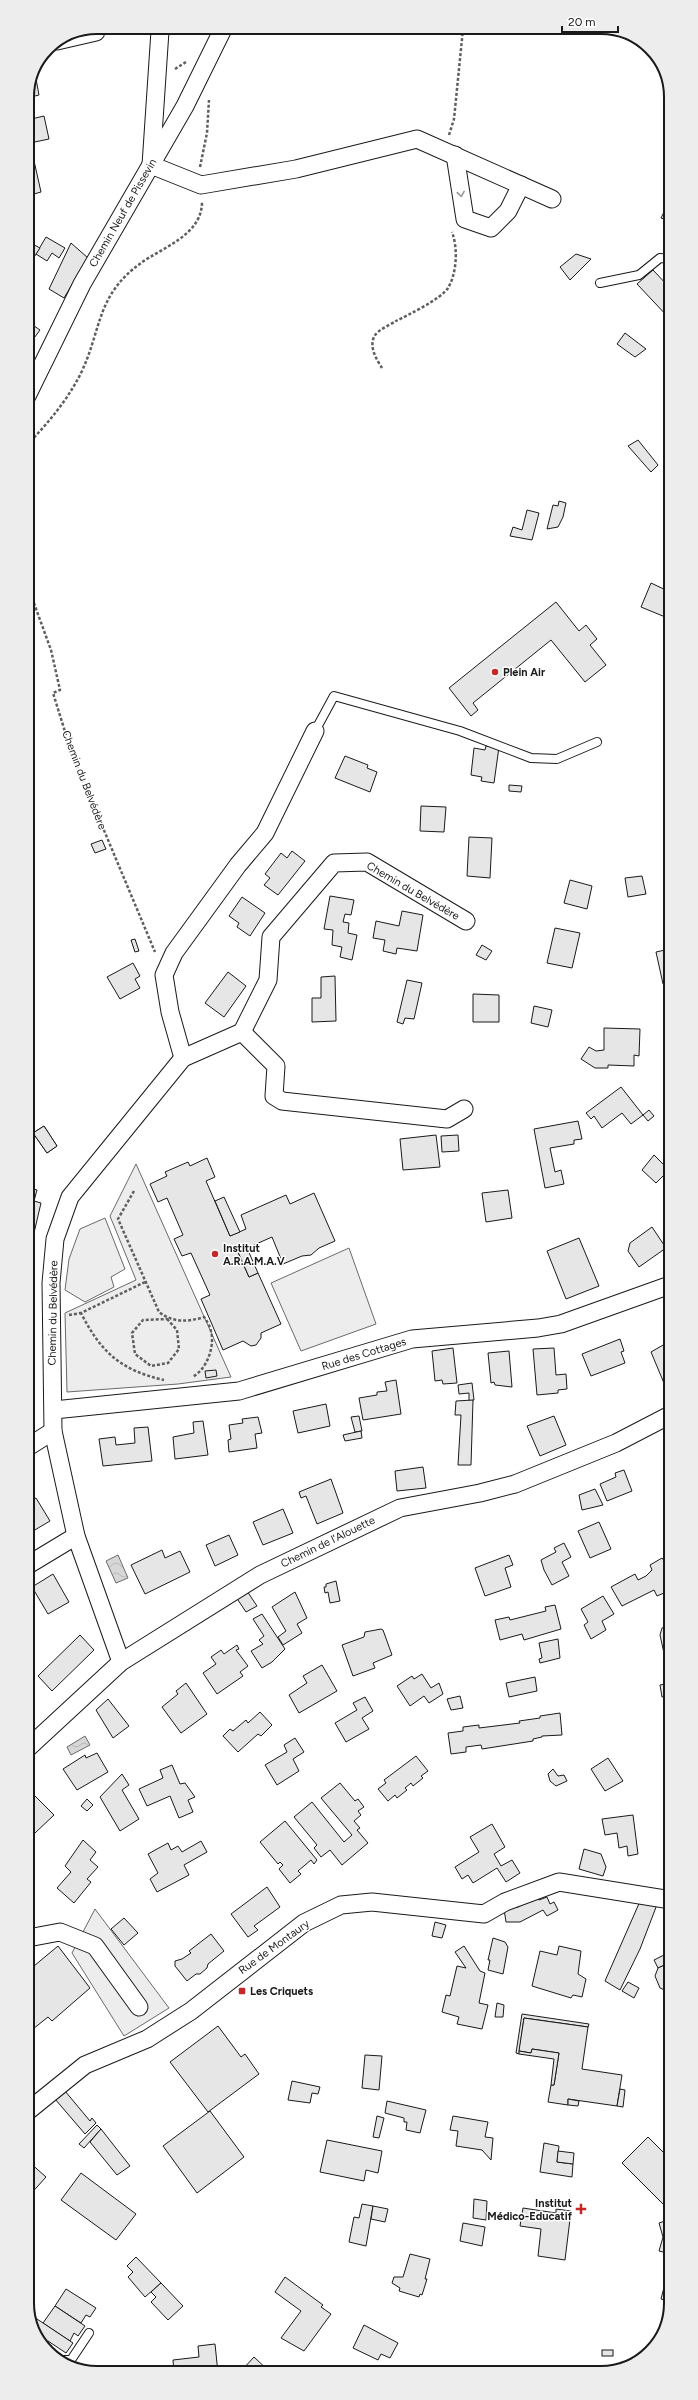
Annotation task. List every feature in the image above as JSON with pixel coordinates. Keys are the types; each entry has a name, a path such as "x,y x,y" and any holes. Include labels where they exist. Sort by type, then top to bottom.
{"street":[{"path":"160,34 150,165 201,185 296,169 417,139 552,199"},
{"name":"Chemin Neuf de Pissevin","path":"34,382 82,284 185,106 221,34"},
{"path":"450,153 465,219 491,228 508,211 521,185"},
{"path":"183,1058 170,1012 164,975 174,952 238,865 265,833 315,731"},
{"name":"Chemin du Belvédère","path":"121,1662 76,1536 54,1431 51,1283 55,1239 70,1197 183,1058 242,1032 268,980 271,937 334,863 367,862 466,921"},
{"path":"242,1032 276,1066 274,1096 282,1101 447,1118 464,1109"},
{"name":"Rue des Cottages","path":"54,1410 239,1391 412,1339 538,1328 561,1324 664,1287"},
{"name":"Chemin de l'Alouette","path":"34,1742 121,1662 260,1575 400,1508 480,1493 515,1484 616,1443 664,1418"},
{"path":"34,1443 54,1431"},
{"path":"34,1561 76,1536"},
{"name":"Rue de Montaury","path":"34,2106 85,2065 147,2039 191,2011 304,1923 341,1905 372,1902 484,1914 505,1902 559,1882 664,1899"},
{"path":"34,1937 60,1932 95,1946 139,2007"}],"lane":[{"path":"600,283 639,275 660,258 664,258"},
{"path":"315,731 334,696 460,731 531,758 557,758 597,742"},
{"path":"70,2360 89,2333"}],"path":[{"path":"450,153 462,34"},
{"path":"157,72 168,72 190,59"},
{"path":"34,437 46,425 66,400 81,373 100,316 110,294 121,279 141,263 175,242 193,227 202,207 200,167 207,133 211,94"},
{"path":"382,368 372,345 374,336 388,326 423,307 447,289 456,265 454,238 449,225"},
{"name":"Chemin du Belvédère","path":"34,603 51,650 60,690 53,693 72,754 164,975"},
{"path":"134,1191 118,1219 159,1312 167,1318 177,1330 179,1348 168,1363 151,1366 135,1354 132,1333 143,1320 167,1318 192,1320 204,1317 211,1332 212,1349 206,1362 195,1375 190,1378"},
{"path":"145,1282 80,1313 95,1339 109,1355 126,1366 166,1380"}],"shaded area":[{"path":"136,1164 231,1377 178,1384 67,1392 65,1313 136,1280 110,1216"},
{"path":"105,1218 125,1269 111,1277 114,1287 85,1302 65,1290 69,1259 80,1229"},
{"path":"349,1248 376,1324 301,1351 271,1283"},
{"path":"95,1909 169,2008 124,2036 72,1953"}],"water":[{"path":"118,1555 128,1578 116,1583 106,1561"},
{"path":"85,1736 90,1745 71,1755 67,1747"}],"building":[{"path":"36,81 39,95 34,96"},
{"path":"44,116 49,139 34,142 34,118"},
{"path":"34,161 41,192 34,194"},
{"path":"664,212 664,219 661,218"},
{"path":"46,237 65,248 59,258 52,253 47,261 36,254"},
{"path":"71,243 88,258 64,298 49,289"},
{"path":"34,245 40,248 34,257"},
{"path":"576,254 591,259 570,280 560,267"},
{"path":"653,270 664,282 664,313 637,284"},
{"path":"34,326 40,330 34,338"},
{"path":"625,333 646,349 635,357 617,344"},
{"path":"638,440 658,465 651,472 628,446"},
{"path":"559,501 566,503 563,517 558,527 547,529 553,505 558,506"},
{"path":"527,510 539,513 532,540 510,536 513,527 522,530"},
{"path":"651,583 664,589 664,617 641,607"},
{"path":"556,602 579,631 586,625 597,639 590,645 606,665 585,682 551,640 473,703 478,710 471,716 449,688"},
{"path":"486,746 499,747 494,783 481,781 482,777 471,775 474,748 485,750"},
{"path":"345,756 368,765 367,768 377,772 370,792 335,778"},
{"path":"509,785 522,786 521,792 509,791"},
{"path":"421,806 446,807 444,832 420,831"},
{"path":"469,837 492,838 490,878 467,876"},
{"path":"102,840 106,849 95,853 91,844"},
{"path":"292,851 305,861 278,895 264,885 270,878 265,874 281,853 287,858"},
{"path":"642,876 646,894 628,897 625,878"},
{"path":"570,880 592,886 587,909 564,903"},
{"path":"330,896 354,900 351,915 345,914 343,922 349,923 348,933 357,935 352,960 340,957 342,947 332,945 333,930 324,929"},
{"path":"242,897 265,913 250,936 237,927 239,923 229,916"},
{"path":"402,911 423,915 417,951 397,948 396,954 383,951 385,940 373,938 376,921 399,926"},
{"path":"555,928 580,933 572,968 547,963"},
{"path":"135,939 139,951 135,952 131,940"},
{"path":"482,945 492,951 486,960 476,955"},
{"path":"664,950 663,984 656,952"},
{"path":"133,963 140,976 135,979 140,988 120,999 107,977"},
{"path":"228,972 246,986 224,1017 205,1003"},
{"path":"335,976 336,1021 312,1022 312,998 321,998 321,977"},
{"path":"407,980 422,983 414,1019 405,1018 403,1024 397,1022"},
{"path":"473,994 499,995 499,1022 473,1022"},
{"path":"534,1006 552,1010 548,1027 531,1023"},
{"path":"604,1028 640,1029 639,1056 634,1055 634,1066 608,1065 608,1068 595,1068 581,1059 589,1047 596,1051 604,1050"},
{"path":"621,1087 643,1115 631,1124 622,1113 602,1128 594,1116 591,1119 586,1113"},
{"path":"649,1110 654,1116 648,1121 643,1115"},
{"path":"578,1121 582,1139 574,1140 574,1144 550,1148 555,1172 561,1170 564,1184 545,1188 534,1129"},
{"path":"44,1126 57,1146 47,1153 34,1132"},
{"path":"44,1126 57,1146 47,1153 34,1132"},
{"path":"436,1135 440,1167 403,1170 400,1139"},
{"path":"458,1135 459,1151 442,1152 441,1136"},
{"path":"654,1155 664,1165 664,1175 656,1183 642,1170"},
{"name":"Institut A.R.A.M.A.V","path":"207,1158 215,1177 206,1181 230,1236 246,1229 241,1215 286,1195 290,1204 314,1193 335,1241 319,1248 311,1255 302,1256 283,1264 272,1237 238,1252 249,1277 258,1273 281,1324 261,1333 261,1338 256,1345 251,1346 243,1341 223,1350 201,1299 210,1295 191,1253 182,1256 174,1239 183,1235 167,1198 158,1202 150,1184 167,1176 165,1172 188,1162 190,1166"},
{"path":"34,1189 37,1190 34,1201"},
{"path":"508,1190 512,1218 486,1222 482,1193"},
{"path":"224,1197 240,1232 230,1236 215,1201"},
{"path":"34,1201 41,1203 34,1233"},
{"path":"652,1227 664,1245 664,1249 639,1267 628,1251 630,1243"},
{"path":"579,1238 599,1286 566,1299 547,1251"},
{"path":"247,1248 258,1273 249,1277 238,1252"},
{"path":"620,1339 624,1351 621,1352 625,1363 591,1376 582,1354"},
{"path":"664,1344 664,1383 651,1352"},
{"path":"453,1348 457,1383 443,1384 442,1380 435,1381 432,1351"},
{"path":"554,1348 556,1375 566,1374 567,1389 558,1390 558,1393 537,1395 533,1349"},
{"path":"509,1351 512,1387 495,1385 494,1382 491,1383 488,1353"},
{"path":"216,1370 217,1376 206,1378 205,1371"},
{"path":"396,1380 401,1414 363,1420 359,1398 377,1395 377,1392 387,1391 385,1382"},
{"path":"472,1383 474,1400 469,1401 469,1393 459,1394 458,1385"},
{"path":"473,1400 471,1465 458,1465 461,1415 455,1415 456,1401"},
{"path":"326,1404 330,1426 298,1433 293,1411"},
{"path":"359,1416 362,1431 355,1432 351,1417"},
{"path":"554,1416 566,1445 540,1456 527,1426"},
{"path":"258,1417 262,1433 255,1434 257,1448 229,1452 228,1440 231,1439 229,1425 243,1423 242,1419"},
{"path":"203,1421 208,1455 175,1459 173,1437 194,1433 193,1422"},
{"path":"148,1427 152,1461 103,1466 99,1439 115,1437 116,1445 135,1443 134,1428"},
{"path":"361,1431 362,1438 345,1441 343,1435"},
{"path":"423,1467 426,1488 397,1491 395,1471"},
{"path":"624,1470 632,1491 607,1501 600,1484 616,1477 615,1473"},
{"path":"331,1479 343,1513 317,1524 306,1496 301,1498 299,1492"},
{"path":"595,1489 603,1505 582,1510 579,1495"},
{"path":"36,1498 50,1521 34,1530 34,1499"},
{"path":"283,1509 293,1533 263,1545 253,1522"},
{"path":"599,1522 611,1549 590,1558 578,1531"},
{"path":"229,1535 238,1555 215,1566 206,1545"},
{"path":"564,1543 571,1557 562,1562 569,1576 552,1585 544,1570 541,1560 556,1552 554,1548"},
{"path":"162,1550 165,1558 180,1551 190,1572 145,1594 131,1565"},
{"path":"509,1555 513,1565 505,1568 511,1587 485,1596 475,1568"},
{"path":"662,1558 664,1561 664,1593 657,1596 654,1590 622,1606 611,1587 635,1574 638,1580 646,1576 652,1570 650,1565"},
{"path":"53,1574 69,1602 48,1614 34,1590 34,1586"},
{"path":"336,1581 340,1601 330,1603 328,1592 325,1593 324,1587 326,1587 326,1584"},
{"path":"247,1591 257,1606 246,1612 236,1597"},
{"path":"295,1592 307,1618 297,1624 302,1633 283,1645 278,1637 286,1631 272,1607"},
{"path":"603,1596 614,1614 602,1621 606,1630 591,1639 584,1625 588,1622 581,1609"},
{"path":"555,1605 561,1629 524,1640 522,1634 500,1640 495,1620 509,1617 510,1620 546,1611 545,1607"},
{"path":"262,1614 285,1649 272,1662 262,1668 251,1651 263,1644 259,1640 264,1636 253,1619"},
{"path":"664,1627 664,1653 660,1635 662,1628"},
{"path":"381,1629 383,1630 392,1655 373,1663 375,1668 353,1676 342,1645 364,1637 365,1632"},
{"path":"80,1635 94,1650 52,1691 38,1676"},
{"path":"558,1639 560,1658 540,1663 539,1659 542,1658 539,1643"},
{"path":"237,1645 239,1649 236,1650 248,1666 240,1672 243,1676 217,1694 203,1673 216,1664 211,1657 221,1650 224,1654"},
{"path":"322,1665 337,1691 299,1713 289,1695 307,1683 303,1676"},
{"path":"422,1674 431,1688 439,1683 443,1694 429,1703 424,1696 410,1706 397,1686 412,1676 414,1679"},
{"path":"535,1677 537,1691 509,1697 506,1683"},
{"path":"186,1683 207,1714 181,1733 162,1707 178,1694 176,1691"},
{"path":"664,1684 664,1697 662,1697 660,1685"},
{"path":"460,1696 463,1708 451,1710 447,1699"},
{"path":"365,1697 373,1711 362,1718 369,1729 346,1742 335,1723 357,1710 353,1703"},
{"path":"108,1699 129,1726 113,1738 96,1710"},
{"path":"260,1712 272,1725 261,1736 258,1734 238,1752 223,1736 230,1729 233,1731 246,1720 248,1723"},
{"path":"560,1713 562,1735 542,1736 533,1739 533,1741 482,1749 481,1745 466,1747 466,1752 451,1754 448,1733 463,1731 463,1727 479,1725 479,1728 520,1723 519,1721"},
{"path":"295,1738 304,1752 293,1759 299,1771 277,1785 265,1765 287,1752 284,1745"},
{"path":"97,1753 108,1772 77,1790 63,1769 85,1755 86,1758"},
{"path":"416,1756 428,1771 421,1776 423,1778 413,1786 411,1783 405,1788 407,1790 397,1798 395,1795 388,1801 378,1789 386,1783 384,1780"},
{"path":"608,1758 623,1781 605,1791 591,1769"},
{"path":"172,1765 180,1784 185,1783 195,1797 188,1800 193,1812 179,1818 170,1796 147,1806 139,1789 163,1778 160,1770"},
{"path":"553,1769 558,1776 564,1775 567,1781 556,1786 550,1781 548,1774"},
{"path":"122,1774 129,1785 122,1790 139,1819 120,1831 100,1797"},
{"path":"340,1783 355,1801 358,1799 364,1807 358,1811 361,1815 354,1821 360,1828 357,1830 368,1843 342,1865 330,1850 321,1857 314,1848 317,1845 294,1817 312,1802 344,1842 352,1835 321,1798"},
{"path":"34,1795 54,1815 35,1833 34,1832"},
{"path":"87,1799 93,1805 87,1811 81,1806"},
{"path":"633,1815 638,1854 628,1856 627,1846 619,1848 617,1833 605,1835 602,1819"},
{"path":"285,1821 317,1860 314,1864 311,1860 298,1871 301,1874 290,1883 279,1869 283,1865 280,1862 278,1864 260,1842"},
{"path":"492,1824 505,1847 494,1854 501,1866 512,1860 520,1873 506,1882 497,1868 473,1883 468,1875 462,1879 455,1867 479,1852 470,1837"},
{"path":"83,1840 96,1852 90,1860 98,1867 87,1879 91,1882 74,1903 57,1888 71,1872 65,1866"},
{"path":"201,1841 207,1852 184,1865 189,1875 157,1892 150,1879 158,1873 148,1854 168,1843 171,1850 178,1846 182,1852"},
{"path":"584,1849 601,1854 606,1867 603,1876 579,1869"},
{"path":"267,1887 280,1907 254,1926 258,1930 248,1937 231,1914"},
{"path":"537,1897 539,1900 547,1897 550,1904 554,1902 558,1910 547,1916 543,1910 520,1922 506,1922 504,1909 518,1907"},
{"path":"641,1899 658,1902 640,1949 620,1990 605,1981"},
{"path":"124,1918 138,1933 124,1945 111,1929"},
{"path":"435,1922 446,1925 442,1938 432,1936"},
{"path":"211,1934 224,1951 208,1964 207,1968 200,1974 196,1974 187,1981 175,1966 175,1961 182,1959 191,1953 189,1951"},
{"path":"493,1938 505,1942 508,1947 503,1974 488,1970 490,1960 488,1960"},
{"path":"58,1946 90,1988 52,2021 48,2017 34,2028 34,1966"},
{"path":"464,1946 480,1971 485,1973 479,2003 488,2005 482,2029 457,2024 459,2017 442,2012 446,1995 450,1996 457,1966 466,1968 455,1952"},
{"path":"559,1946 581,1951 578,1974 586,1979 582,1997 573,1995 571,1998 532,1986 540,1951 557,1955"},
{"path":"664,1955 664,1965 658,1968 654,1960"},
{"path":"664,1965 664,1990 660,1988 655,1976 658,1968"},
{"path":"628,1982 639,1988 634,1998 622,1991"},
{"path":"497,2003 504,2005 503,2017 495,2017"},
{"path":"522,2014 589,2024 588,2027 524,2018 519,2054 516,2053"},
{"path":"524,2018 588,2027 582,2069 622,2075 617,2106 568,2099 568,2105 548,2102 551,2085 554,2085 559,2053 532,2049 531,2053 519,2051"},
{"path":"218,2026 241,2057 245,2054 259,2074 208,2112 170,2062"},
{"path":"532,2049 559,2053 554,2085 551,2085 554,2059 519,2054 519,2051 531,2053"},
{"path":"365,2055 382,2056 379,2090 362,2088"},
{"path":"292,2081 320,2087 318,2094 312,2093 310,2103 288,2100"},
{"path":"620,2089 625,2090 623,2107 617,2106"},
{"path":"65,2091 90,2121 92,2118 96,2123 85,2134 55,2099"},
{"path":"568,2099 579,2101 578,2106 568,2105"},
{"path":"387,2101 426,2110 420,2133 406,2130 407,2122 404,2122 404,2118 385,2113"},
{"path":"210,2111 244,2157 197,2193 163,2146"},
{"path":"377,2116 384,2118 379,2138 373,2137"},
{"path":"453,2116 488,2122 485,2137 493,2138 491,2160 482,2150 456,2146 458,2131 450,2130"},
{"path":"97,2125 101,2129 84,2148 79,2144"},
{"path":"101,2129 130,2166 117,2175 90,2142"},
{"path":"648,2137 664,2153 664,2205 622,2163"},
{"path":"327,2140 382,2151 378,2173 366,2170 364,2181 320,2172"},
{"path":"544,2143 559,2146 557,2162 573,2164 572,2177 540,2172"},
{"path":"558,2151 574,2153 573,2164 557,2162"},
{"path":"34,2166 46,2177 34,2190"},
{"path":"81,2173 136,2214 116,2240 61,2200"},
{"path":"474,2199 487,2201 486,2220 473,2218"},
{"path":"362,2204 373,2206 366,2246 349,2242 354,2217 359,2218"},
{"path":"373,2206 388,2209 385,2222 371,2219"},
{"path":"523,2208 556,2213 556,2209 571,2211 565,2260 538,2256 541,2229 520,2226"},
{"path":"664,2221 664,2252 659,2251 663,2237 659,2223"},
{"path":"463,2223 485,2227 482,2246 460,2241"},
{"path":"410,2254 430,2259 425,2279 427,2279 422,2295 420,2294 419,2297 399,2291 400,2288 392,2283 394,2277 403,2277"},
{"path":"136,2257 161,2283 145,2297 128,2277 133,2272 127,2266"},
{"path":"285,2277 323,2305 321,2307 331,2314 304,2351 281,2338 301,2311 275,2292"},
{"path":"161,2283 183,2306 168,2320 151,2302 156,2297 151,2292"},
{"path":"664,2287 664,2300 661,2299"},
{"path":"66,2289 96,2308 90,2317 86,2315 81,2323 55,2306"},
{"path":"55,2306 85,2326 78,2336 74,2333 70,2341 43,2323"},
{"path":"36,2318 73,2343 66,2353 48,2341 42,2334"},
{"path":"364,2325 398,2343 390,2358 381,2354 378,2360 353,2348"},
{"path":"215,2344 217,2366 173,2366 173,2360 199,2357 198,2346"},
{"path":"602,2350 613,2350 613,2356 602,2356"},
{"path":"254,2357 264,2366 246,2366"}],"place":[{"name":"Plein Air","path":"495,672"},
{"name":"Institut A.R.A.M.A.V","path":"215,1254"},
{"name":"Les Criquets","path":"242,1991"},
{"name":"Institut Médico-Educatif","path":"581,2209"}]}
